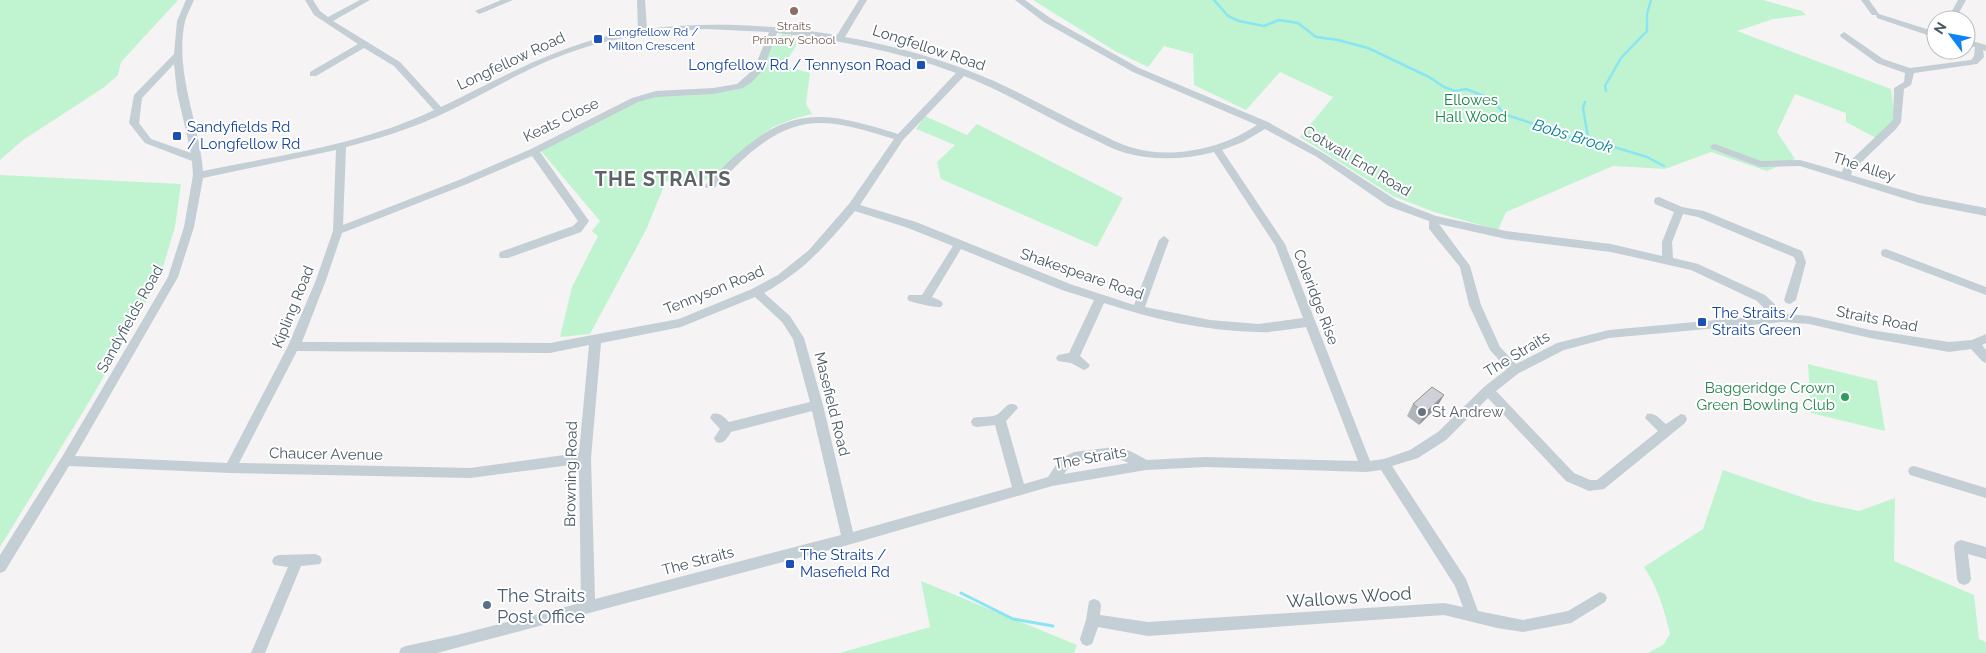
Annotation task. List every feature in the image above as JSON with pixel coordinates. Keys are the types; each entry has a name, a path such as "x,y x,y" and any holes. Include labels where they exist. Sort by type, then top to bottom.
{"street":[{"name":"Sandyfields Road","path":"0,567 66,462 173,277 189,227 198,174 197,158 182,92 178,55 181,21 190,0"},
{"path":"309,0 317,13 327,21 397,64 440,111"},
{"path":"327,21 366,0"},
{"path":"478,11 509,0"},
{"path":"640,0 643,32"},
{"path":"840,38 863,0"},
{"name":"Cotwall End Road","path":"1019,0 1047,20 1136,70 1265,124 1320,155 1392,203 1434,219 1506,235 1611,248 1694,267 1744,288 1761,298 1782,318"},
{"path":"1865,0 1877,15 1926,32"},
{"name":"Longfellow Road","path":"198,174 341,145 386,133 440,111 569,49 614,37 643,32 735,27 840,38 880,46 962,72 1008,92 1083,131 1129,151 1164,155 1217,149 1244,138 1265,124"},
{"name":"Keats Close","path":"338,230 463,182 534,151 645,96 713,91 740,86 758,70 774,30"},
{"path":"1844,35 1880,62 1910,71 1974,62 1979,57 1983,47"},
{"path":"302,72 313,77 364,43"},
{"path":"178,55 136,97 134,123 148,141 197,158"},
{"path":"1845,176 1848,169 1898,120 1899,88 1908,83 1910,71"},
{"name":"Tennyson Road","path":"294,346 550,348 681,324 756,292 782,278 814,253 853,207 900,138 962,72"},
{"path":"708,187 746,151 774,130 798,122 816,119 832,120 900,138"},
{"name":"Kipling Road","path":"230,468 294,346 321,280 338,230 341,145"},
{"name":"The Alley","path":"1715,147 1735,150 1760,164 1800,163 1881,189 1919,199 1986,212"},
{"name":"Coleridge Rise","path":"1217,149 1280,244 1366,467"},
{"path":"502,255 577,229 584,221 534,151"},
{"path":"1659,202 1680,210 1700,214 1798,254 1801,262 1790,300"},
{"name":"Shakespeare Road","path":"853,207 912,225 1066,287 1138,310 1210,324 1258,328 1310,322"},
{"path":"1668,260 1667,242 1680,210"},
{"path":"1434,219 1433,226 1465,266 1475,305 1496,350 1515,370"},
{"path":"1138,310 1164,240"},
{"path":"925,299 959,244"},
{"path":"1886,253 1986,291"},
{"name":"Masefield Road","path":"756,292 794,330 817,405 848,539"},
{"path":"912,298 925,299 937,304"},
{"path":"1084,365 1068,358 1101,298"},
{"name":"The Straits","path":"407,653 458,642 848,539 1052,481 1146,464 1205,462 1366,467 1384,464 1414,454 1442,436 1488,390 1515,370 1561,346 1609,334 1762,319"},
{"name":"Straits Road","path":"1762,319 1809,320 1870,334 1949,348 1974,344 1986,338"},
{"name":"Browning Road","path":"588,607 585,458 594,341"},
{"path":"1974,344 1986,358"},
{"path":"1488,390 1570,477 1589,486 1600,485 1681,419"},
{"path":"716,418 724,433 817,405"},
{"path":"977,422 1000,420 1012,408"},
{"path":"1651,418 1666,431"},
{"path":"1000,420 1019,490"},
{"path":"1052,481 1064,463 1078,456 1114,452 1146,464"},
{"name":"Chaucer Avenue","path":"66,462 230,468 470,473 585,458"},
{"path":"1384,464 1461,583 1473,616"},
{"path":"1914,471 1986,493"},
{"path":"1964,579 1962,546 1986,553"},
{"path":"279,561 315,560"},
{"path":"258,653 297,561"},
{"name":"Wallows Wood","path":"1093,620 1148,629 1444,609 1523,626 1571,616 1600,598"},
{"path":"1087,639 1093,620 1094,605"}],"green space":[{"path":"0,0 178,0 121,62 118,75 103,88 23,140 0,160"},
{"name":"Ellowes Hall Wood","path":"1033,0 1763,0 1802,11 1806,15 1773,19 1737,31 1891,89 1895,120 1878,139 1846,122 1846,113 1795,94 1777,132 1795,159 1767,171 1711,152 1665,169 1613,166 1506,212 1498,230 1434,212 1393,196 1300,137 1333,97 1280,72 1246,110 1194,85 1193,54 1164,46 1148,67 1115,51"},
{"path":"784,34 801,37 784,66 810,73 806,104 812,114 773,127 742,150 715,178 697,181 666,181 646,230 590,334 560,337 572,287 598,236 592,231 600,221 541,151 637,100 647,97 734,90 744,86 775,37"},
{"path":"925,116 967,135 977,124 1123,198 1097,247 941,179 937,162 955,145 916,129"},
{"path":"0,175 181,184 175,227 160,277 92,397 0,547"},
{"name":"Baggeridge Crown Green Bowling Club","path":"1808,364 1877,381 1885,431 1811,413"},
{"path":"1723,470 1813,501 1859,511 1895,498 1894,561 1974,595 1979,639 1986,642 1986,653 1648,653 1663,645 1670,634 1657,591 1644,567 1703,529"},
{"path":"921,581 1077,645 1074,653 840,653 930,627"}],"building":[{"path":"1432,387 1444,395 1425,413 1413,404"}],"waterway":[{"name":"Bobs Brook","path":"1214,0 1228,16 1239,21 1264,26 1279,20 1298,23 1316,37 1338,40 1368,48 1429,77 1444,87 1455,91 1466,89 1492,99 1504,114 1543,127 1559,135 1589,141"},
{"path":"1606,91 1605,86 1621,58 1647,31 1647,14 1651,0"},
{"path":"1585,102 1583,108 1589,141"},
{"name":"Bobs Brook","path":"1589,141 1647,157 1664,166"},
{"path":"961,593 1013,619 1053,626"}],"place":[{"name":"Straits Primary School","path":"794,11"},
{"name":"Longfellow Rd / Milton Crescent","path":"598,39"},
{"name":"Longfellow Rd / Tennyson Road","path":"921,65"},
{"name":"Sandyfields Rd / Longfellow Rd","path":"177,136"},
{"name":"The Straits / Straits Green","path":"1702,322"},
{"name":"Baggeridge Crown Green Bowling Club","path":"1845,397"},
{"name":"St Andrew","path":"1422,412"},
{"name":"The Straits / Masefield Rd","path":"790,564"},
{"name":"The Straits Post Office","path":"487,605"}],"district":[{"name":"THE STRAITS","path":"663,179"}]}
